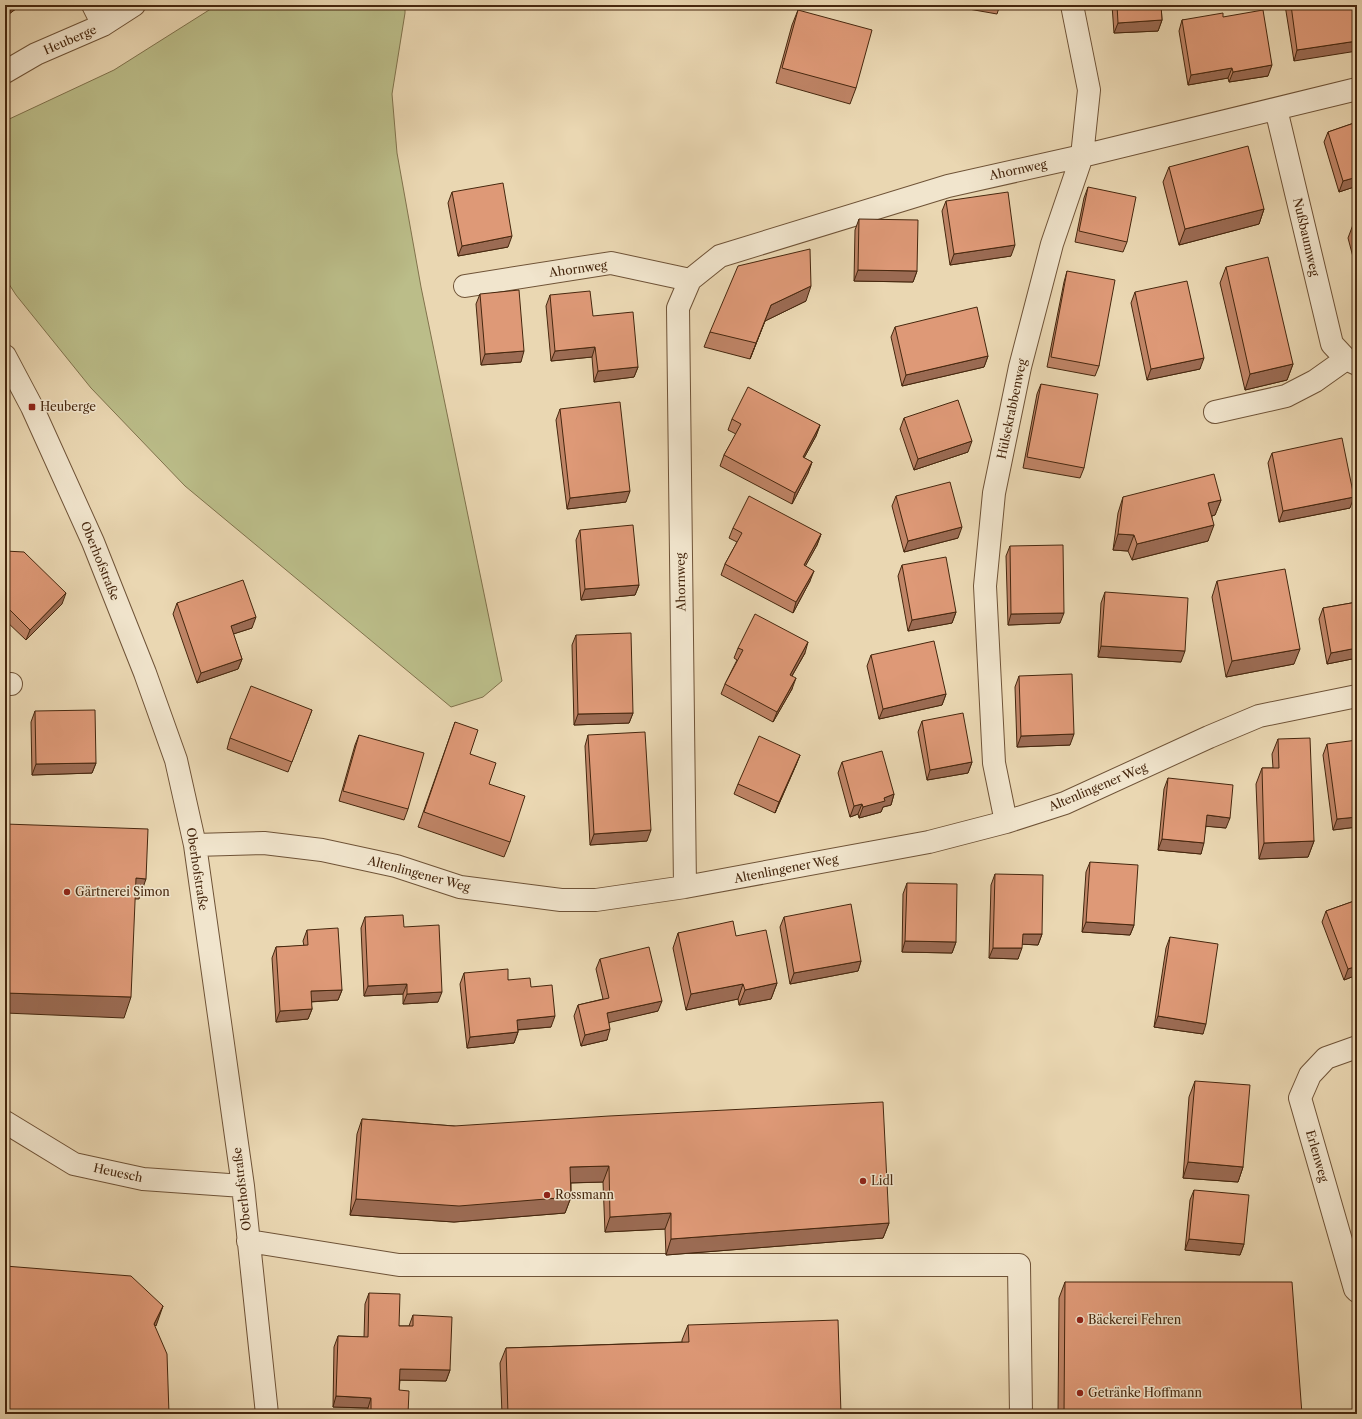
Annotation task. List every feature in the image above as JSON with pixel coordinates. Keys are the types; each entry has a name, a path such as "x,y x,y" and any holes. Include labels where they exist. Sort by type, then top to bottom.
{"street":[{"path":"93,5 103,25"},
{"name":"Heuberge","path":"5,72 36,54 103,25 134,5"},
{"name":"Hülsekrabbenweg","path":"1006,822 994,763 985,586 994,493 1020,367 1052,244 1082,156 1089,90 1072,5"},
{"name":"Ahornweg","path":"685,887 678,308 690,280 720,256 948,186 1082,156 1357,89"},
{"name":"Nußbaumweg","path":"1215,412 1286,396 1352,361 1332,344 1276,109"},
{"name":"Ahornweg","path":"465,286 611,263 690,280"},
{"name":"Oberhofstraße","path":"8,368 32,408 93,542 145,673 176,760 195,845 243,1186 266,1414"},
{"name":"Altenlingener Weg","path":"195,845 264,843 322,850 396,866 460,887 562,900 596,900 685,887 929,842 1006,822 1065,804 1209,737 1259,716 1357,696"},
{"name":"Erlenweg","path":"1357,1047 1326,1058 1310,1075 1300,1098 1355,1289 1357,1291"},
{"name":"Heuesch","path":"5,1122 74,1164 143,1179 243,1186"},
{"path":"248,1241 399,1265 1019,1265 1020,1414"}],"green space":[{"path":"217,5 405,5 392,94 397,153 421,287 502,681 483,697 451,707 185,486 91,388 16,295 5,278 5,121 114,70"}],"building":[{"path":"1117,5 1161,5 1162,20 1118,23"},
{"path":"1291,5 1357,5 1357,41 1297,50"},
{"path":"798,10 872,30 856,88 782,68"},
{"path":"1263,10 1272,65 1233,72 1232,68 1191,75 1182,20 1223,13 1223,17"},
{"path":"1357,122 1357,177 1343,181 1328,132"},
{"path":"1248,146 1264,209 1185,229 1169,167"},
{"path":"503,183 512,236 462,246 452,192"},
{"path":"1088,187 1136,197 1127,242 1079,231"},
{"path":"1008,192 1015,245 954,254 946,201"},
{"path":"859,219 918,220 917,271 858,270"},
{"path":"1357,221 1357,234 1354,222"},
{"path":"810,249 811,286 771,305 756,343 710,332 738,266"},
{"path":"1268,257 1293,364 1250,374 1226,267"},
{"path":"1067,271 1115,280 1099,366 1051,357"},
{"path":"1187,281 1204,358 1151,369 1135,292"},
{"path":"519,290 524,351 485,354 480,294"},
{"path":"590,291 593,316 633,312 638,367 598,371 595,347 555,351 550,295"},
{"path":"977,307 988,356 906,375 895,327"},
{"path":"1041,384 1098,394 1084,468 1027,457"},
{"path":"748,387 820,425 803,457 812,462 795,493 724,455 741,424 732,419"},
{"path":"958,400 972,441 918,459 904,418"},
{"path":"620,402 630,491 570,498 560,409"},
{"path":"1342,438 1354,497 1283,511 1272,453"},
{"path":"1214,474 1221,500 1208,503 1214,525 1137,544 1134,535 1118,534 1123,497"},
{"path":"950,482 962,527 908,541 896,496"},
{"path":"749,496 821,534 804,565 814,571 796,602 725,564 742,533 733,528"},
{"path":"633,525 639,585 585,589 580,530"},
{"path":"1063,545 1064,613 1011,614 1010,546"},
{"path":"5,551 24,552 66,593 30,630 5,605"},
{"path":"946,557 956,612 912,620 902,565"},
{"path":"1285,569 1300,649 1232,661 1217,581"},
{"path":"243,580 256,617 231,626 242,659 201,673 177,603"},
{"path":"1105,592 1188,598 1185,651 1101,646"},
{"path":"1357,602 1357,648 1331,653 1323,608"},
{"path":"755,614 808,642 790,675 796,678 777,712 725,684 743,650 738,648"},
{"path":"631,633 633,713 578,714 576,635"},
{"path":"934,641 946,694 883,709 871,655"},
{"path":"1072,674 1074,734 1021,736 1019,676"},
{"path":"251,686 312,710 292,762 230,738"},
{"path":"95,710 96,763 36,764 35,711"},
{"path":"963,713 972,762 930,770 922,721"},
{"path":"455,722 478,730 470,754 496,763 489,784 525,796 510,842 424,812"},
{"path":"645,732 651,830 594,834 588,735"},
{"path":"359,735 424,753 408,809 343,791"},
{"path":"759,736 800,755 779,802 738,784"},
{"path":"1310,738 1314,841 1264,843 1262,768 1279,768 1278,739"},
{"path":"1357,740 1357,817 1337,819 1327,744"},
{"path":"882,751 894,794 884,798 885,801 863,807 862,804 854,806 842,762"},
{"path":"1168,778 1233,785 1230,818 1207,815 1204,843 1162,839"},
{"path":"5,824 148,829 146,879 136,878 131,997 5,993"},
{"path":"1090,862 1138,865 1134,925 1086,922"},
{"path":"995,874 1043,875 1042,934 1023,934 1022,948 993,948"},
{"path":"907,883 957,884 956,942 905,941"},
{"path":"1357,900 1357,966 1348,969 1326,911"},
{"path":"851,904 861,961 794,973 784,917"},
{"path":"403,915 404,927 439,925 442,992 407,994 407,984 368,986 365,917"},
{"path":"733,921 736,936 766,930 777,983 745,990 743,984 691,994 678,933"},
{"path":"338,928 342,990 311,991 312,1009 280,1011 276,947 308,945 307,930"},
{"path":"1170,937 1218,944 1206,1024 1158,1016"},
{"path":"649,947 662,1001 607,1013 610,1029 585,1035 578,1005 609,998 600,959"},
{"path":"508,969 508,980 530,978 531,987 552,985 555,1016 517,1020 518,1032 470,1037 464,973"},
{"path":"1195,1081 1250,1085 1243,1167 1188,1162"},
{"path":"883,1102 889,1223 671,1239 671,1213 610,1217 609,1166 570,1167 571,1197 459,1206 356,1199 362,1119 454,1126 609,1116"},
{"path":"1194,1190 1249,1195 1244,1244 1189,1239"},
{"path":"5,1266 131,1276 163,1306 154,1324 167,1354 169,1414 5,1414"},
{"path":"1065,1282 1292,1282 1302,1414 1064,1414"},
{"path":"369,1293 400,1294 399,1326 413,1326 413,1315 452,1317 450,1370 400,1369 399,1390 409,1391 408,1414 371,1413 371,1398 336,1396 338,1336 368,1337"},
{"path":"838,1320 841,1414 508,1414 506,1348 689,1342 688,1325"}],"place":[{"name":"Heuberge","path":"32,407"},
{"name":"Gärtnerei Simon","path":"67,892"},
{"name":"Lidl","path":"863,1181"},
{"name":"Rossmann","path":"547,1195"},
{"name":"Bäckerei Fehren","path":"1080,1320"},
{"name":"Getränke Hoffmann","path":"1080,1393"}]}
